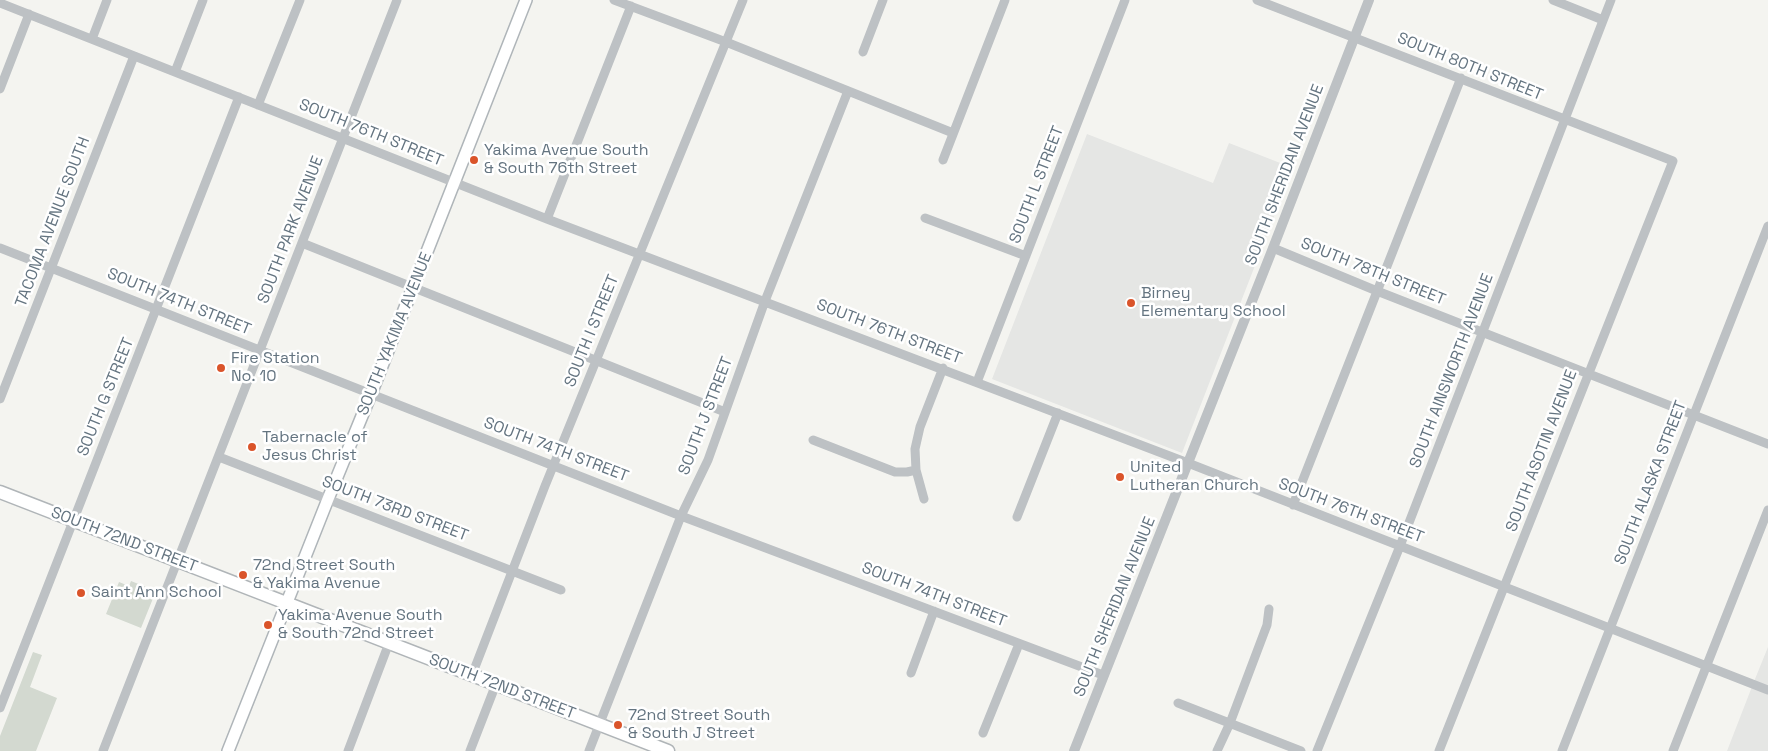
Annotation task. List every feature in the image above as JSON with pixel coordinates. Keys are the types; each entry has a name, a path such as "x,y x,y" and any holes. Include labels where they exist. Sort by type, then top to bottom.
{"main road":[{"name":"SOUTH YAKIMA AVENUE","path":"228,751 526,0"},
{"name":"SOUTH 72ND STREET","path":"0,492 668,751"}],"street":[{"path":"92,39 107,0"},
{"path":"176,72 203,0"},
{"path":"258,105 300,0"},
{"name":"SOUTH PARK AVENUE","path":"103,751 397,0"},
{"path":"614,0 726,42 953,133"},
{"name":"SOUTH I STREET","path":"472,675 596,361 743,0"},
{"path":"863,52 883,0"},
{"path":"943,160 1005,0"},
{"name":"SOUTH L STREET","path":"977,382 1125,0"},
{"name":"SOUTH 80TH STREET","path":"1257,0 1672,161"},
{"name":"SOUTH SHERIDAN AVENUE","path":"1074,751 1369,0"},
{"path":"1553,0 1603,20"},
{"name":"SOUTH AINSWORTH AVENUE","path":"1318,751 1400,546 1611,0"},
{"name":"SOUTH 76TH STREET","path":"0,3 10,3 29,14 547,219 942,368 1768,690"},
{"path":"547,219 631,6"},
{"path":"0,89 29,14"},
{"name":"TACOMA AVENUE SOUTH","path":"0,399 134,56"},
{"path":"1293,505 1461,78"},
{"name":"SOUTH J STREET","path":"589,751 681,516 708,460 765,301 848,91"},
{"name":"SOUTH G STREET","path":"0,708 239,97"},
{"name":"SOUTH ASOTIN AVENUE","path":"1439,751 1672,161"},
{"path":"925,218 1026,256"},
{"name":"SOUTH ALASKA STREET","path":"1562,751 1768,226"},
{"path":"302,243 638,379 725,412"},
{"name":"SOUTH 74TH STREET","path":"0,248 681,516 1104,675"},
{"name":"SOUTH 78TH STREET","path":"1273,248 1377,291 1768,444"},
{"path":"924,499 916,470 915,449 942,368"},
{"path":"1017,517 1058,413"},
{"path":"813,440 895,472 916,470"},
{"name":"SOUTH 73RD STREET","path":"219,457 561,590"},
{"path":"1673,751 1768,510"},
{"path":"1217,751 1230,723 1267,625 1269,609"},
{"path":"911,673 934,611"},
{"path":"348,751 389,643"},
{"path":"982,733 1019,644"},
{"path":"470,751 496,684"},
{"path":"1178,703 1301,751"}],"shaded area":[{"name":"Birney Elementary School","path":"1087,134 1213,183 1229,143 1293,168 1182,453 992,379"},
{"path":"131,581 156,591 141,628 106,614 119,582 129,586"},
{"path":"1768,647 1768,751 1727,751 1753,684"},
{"path":"33,652 42,655 30,687 57,698 36,751 0,751 0,736"}],"place":[{"name":"Yakima Avenue South & South 76th Street","path":"474,160"},
{"name":"Birney Elementary School","path":"1131,303"},
{"name":"Fire Station No. 10","path":"221,368"},
{"name":"Tabernacle of Jesus Christ","path":"252,447"},
{"name":"United Lutheran Church","path":"1120,477"},
{"name":"72nd Street South & Yakima Avenue","path":"243,575"},
{"name":"Saint Ann School","path":"81,593"},
{"name":"Yakima Avenue South & South 72nd Street","path":"268,625"},
{"name":"72nd Street South & South J Street","path":"618,725"}]}
